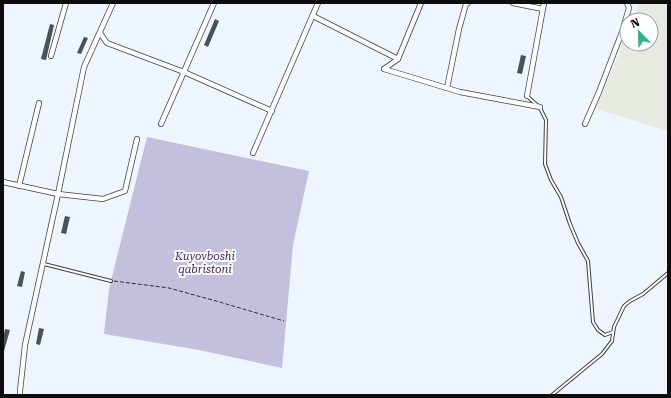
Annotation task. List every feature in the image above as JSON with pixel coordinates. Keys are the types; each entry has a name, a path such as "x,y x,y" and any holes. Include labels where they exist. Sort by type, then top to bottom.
{"street":[{"path":"51,56 66,3"},
{"path":"20,395 25,346 84,67 113,3"},
{"path":"162,124 214,3"},
{"path":"253,153 318,3"},
{"path":"421,3 398,60 384,69 460,92 540,107"},
{"path":"447,88 459,29 466,4 468,3"},
{"path":"513,3 543,9"},
{"path":"527,96 544,3"},
{"path":"584,124 599,92 622,32 629,8 627,3"},
{"path":"313,16 398,60"},
{"path":"100,33 107,43 184,72 272,111"},
{"path":"19,186 39,103"},
{"path":"3,182 58,194 104,199 125,191 137,139"}],"lane":[{"path":"527,96 540,107 546,120 545,164 551,180 562,197 570,224 588,261 593,322 598,330 605,335 614,332"},
{"path":"43,264 111,281"},
{"path":"552,395 602,354 612,341 614,327 624,306 643,294 668,274"}],"path":[{"path":"111,281 169,288 284,321"}],"shaded area":[{"path":"639,3 668,3 668,131 596,109 619,52 659,52 659,12 635,12"}],"green space":[{"name":"Kuyovboshi qabristoni","path":"147,137 309,171 293,245 282,368 199,350 104,334 109,289"}],"building":[{"path":"215,19 219,21 208,47 204,45"},
{"path":"50,24 54,25 46,60 41,59"},
{"path":"84,37 88,38 81,54 77,53"},
{"path":"521,55 526,56 522,74 517,73"},
{"path":"65,216 70,217 66,234 61,233"},
{"path":"21,271 25,272 22,287 17,286"},
{"path":"39,328 44,329 40,345 36,344"},
{"path":"5,329 10,330 3,351 3,338"}]}
